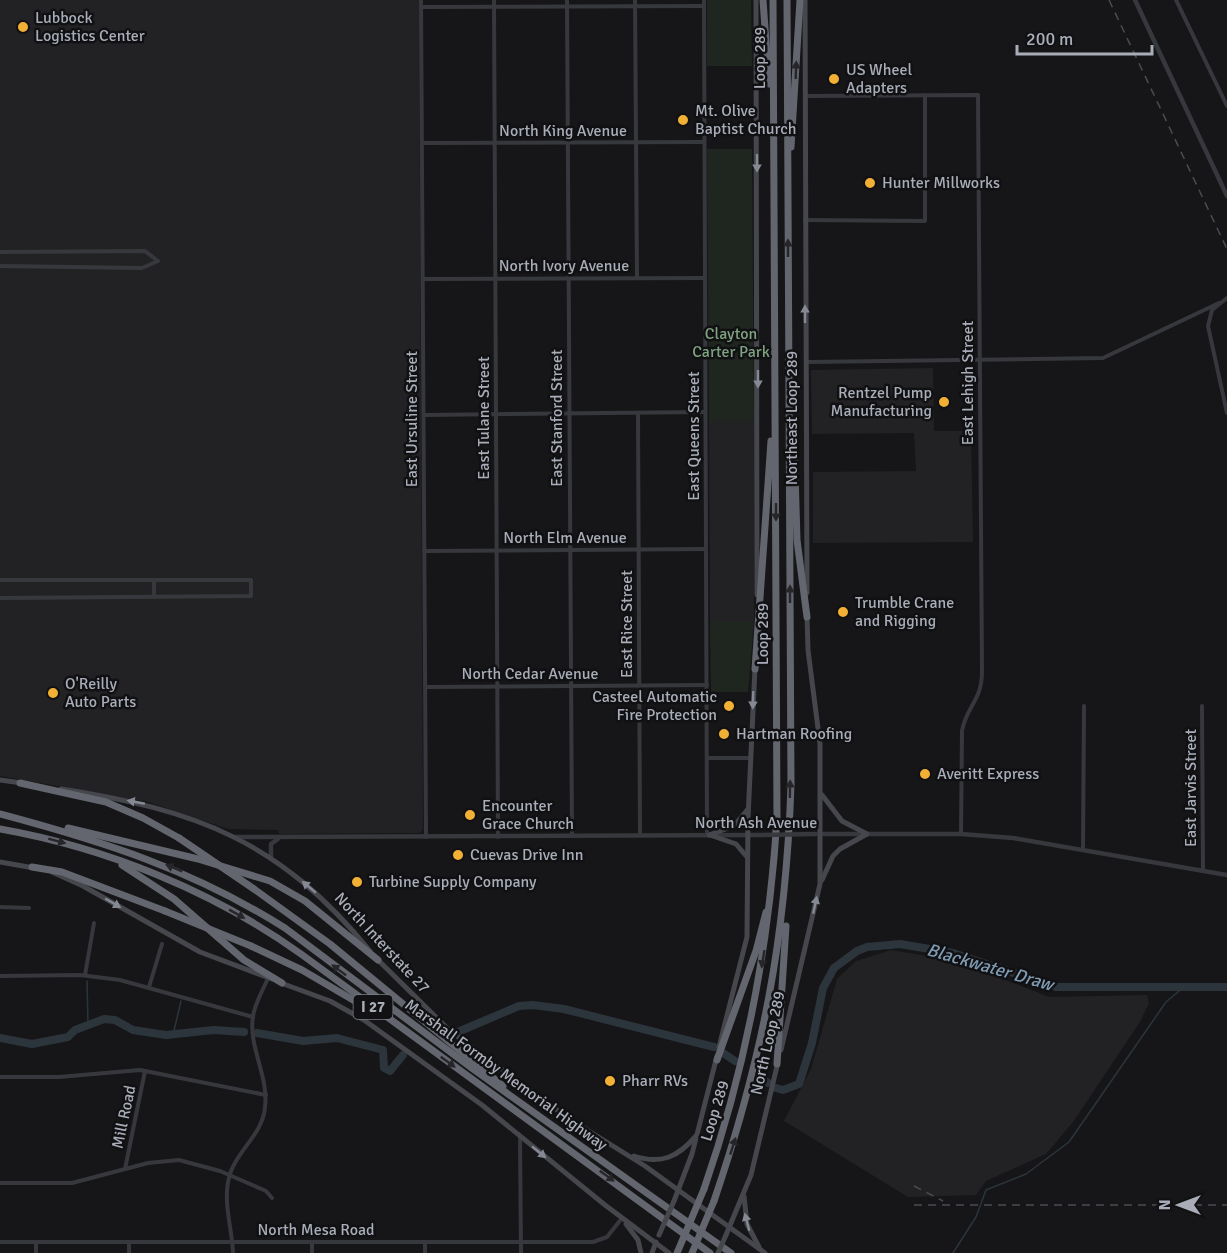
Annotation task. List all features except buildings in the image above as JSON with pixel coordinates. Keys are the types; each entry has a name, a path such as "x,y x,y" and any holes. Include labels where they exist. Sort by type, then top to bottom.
{"highway":[{"path":"763,0 774,197"},
{"name":"Loop 289","path":"677,1253 704,1189 738,1080 754,1013 766,943 774,860 777,818 773,0"},
{"name":"Loop 289","path":"693,1253 714,1201 745,1107 774,982 786,883 791,785 787,0"},
{"path":"788,191 800,0"},
{"path":"788,349 797,540 807,617"},
{"path":"755,669 774,370"},
{"path":"20,783 106,802 143,818 179,838 254,889 351,961 542,1119"},
{"path":"0,813 108,836 262,877 305,901 378,960"},
{"name":"Marshall Formby Memorial Highway","path":"0,813 73,833 148,858 197,879 258,910 542,1119 731,1253"},
{"name":"Marshall Formby Memorial Highway","path":"0,829 58,841 114,860 172,882 257,925 710,1253"},
{"path":"114,860 174,899 244,960 282,983"},
{"path":"717,1060 763,927 774,860"},
{"path":"32,867 62,872 251,946 321,980 418,1040"},
{"path":"777,1064 787,913 786,883"}],"main road":[{"name":"Northeast Loop 289","path":"748,835 755,669 758,422 756,0"},
{"name":"Northeast Loop 289","path":"805,0 807,617 808,650 820,744 818,834"},
{"name":"North Interstate 27","path":"0,780 149,804 207,823 271,858 318,895 352,929 378,960 450,1031 568,1118 624,1152 763,1252"},
{"path":"820,792 842,821 867,834"},
{"path":"708,835 734,826 749,808"},
{"name":"North Loop 289","path":"718,1253 745,1191 757,1154 820,884 818,834"},
{"path":"820,884 833,856 840,849 867,834"},
{"path":"708,835 736,844 748,859"},
{"path":"652,1253 674,1202 697,1134 744,958 749,914 748,835"},
{"path":"0,862 32,867 83,886 200,952 330,1001 355,1014 460,1089 669,1253"},
{"path":"624,1152 646,1160 663,1160 677,1155 697,1134"},
{"path":"745,1191 747,1224 763,1252"},
{"path":"622,1218 638,1240 641,1253"}],"street":[{"name":"East Ursuline Street","path":"421,0 426,837"},
{"name":"East Tulane Street","path":"494,0 498,837"},
{"name":"East Stanford Street","path":"567,0 572,836"},
{"path":"635,0 637,278"},
{"name":"East Queens Street","path":"704,0 708,835"},
{"path":"1135,0 1227,196"},
{"path":"1176,0 1227,106"},
{"path":"421,7 704,6"},
{"path":"804,96 925,95 925,221 805,220"},
{"name":"East Lehigh Street","path":"925,95 978,95 982,671 978,698 966,717 962,731 961,834"},
{"name":"North King Avenue","path":"422,143 704,142"},
{"path":"0,252 144,251 158,261 142,268 0,266"},
{"name":"North Ivory Avenue","path":"423,279 705,278"},
{"path":"805,362 1103,358 1227,298"},
{"path":"1219,303 1210,313 1209,333 1227,413"},
{"name":"East Rice Street","path":"638,412 640,835"},
{"path":"424,415 705,412"},
{"name":"North Elm Avenue","path":"424,551 706,549"},
{"path":"0,580 251,580 251,596 0,598"},
{"path":"154,580 154,597"},
{"name":"North Cedar Avenue","path":"425,687 707,685"},
{"path":"1083,849 1084,706"},
{"name":"East Jarvis Street","path":"1202,706 1203,871"},
{"path":"707,758 751,758"},
{"name":"North Ash Avenue","path":"236,837 961,834 1026,839 1227,875"},
{"path":"271,858 271,844 281,837"},
{"path":"0,907 29,908"},
{"path":"85,976 94,923"},
{"path":"149,987 162,944"},
{"path":"0,976 85,976 149,987 253,1017"},
{"path":"233,1253 226,1205 230,1176 263,1121 266,1095 255,1046 253,1017 268,978"},
{"path":"0,1077 58,1077 132,1070 266,1095"},
{"name":"Mill Road","path":"124,1169 146,1071"},
{"path":"520,1137 521,1253"},
{"path":"0,1183 72,1182 124,1169 179,1160 207,1166 266,1191 272,1198"},
{"name":"North Mesa Road","path":"0,1242 597,1242 607,1237 622,1218"},
{"path":"36,1242 36,1253"},
{"path":"129,1242 129,1253"},
{"path":"312,1242 312,1253"},
{"path":"425,1242 425,1253"}],"shaded area":[{"path":"0,0 419,0 423,829 420,833 279,834 278,830 228,829 148,802 0,776"},
{"path":"933,368 934,431 971,431 973,542 813,543 813,472 916,471 914,433 812,434 811,370"},
{"path":"709,421 754,421 754,622 710,622"},
{"path":"891,950 957,961 1049,997 1147,995 1149,1003 1140,1022 1073,1122 1046,1154 986,1181 976,1195 908,1197 784,1121 811,1069 837,979 856,961"}],"green space":[{"path":"707,0 751,0 752,66 707,66"},
{"name":"Clayton Carter Park","path":"707,149 752,149 754,421 709,421"},
{"path":"710,622 754,622 748,692 711,692"}],"waterway":[{"name":"Blackwater Draw","path":"776,1088 783,1090 799,1084 812,1043 823,988 834,968 857,951 867,947 900,944 953,953 1056,987 1227,987"},
{"path":"87,981 88,1024"},
{"path":"953,1253 976,1217 986,1190 1026,1174 1069,1142 1166,1002 1185,986"},
{"path":"173,1035 181,1001"},
{"name":"Blackwater Draw","path":"460,1031 519,1006 533,1005 564,1009 714,1047"},
{"name":"Blackwater Draw","path":"0,1038 32,1044 68,1037 75,1030 104,1019 115,1020 133,1030 166,1035 214,1030 244,1032"},
{"name":"Blackwater Draw","path":"257,1033 303,1041 337,1038 383,1050 384,1068 390,1071 403,1055"},
{"name":"Blackwater Draw","path":"723,1053 735,1061"},
{"name":"Blackwater Draw","path":"760,1078 768,1083"}],"railway":[{"path":"1109,0 1227,249"},
{"path":"914,1186 943,1201"},
{"path":"914,1205 1227,1205"}],"place":[{"name":"Lubbock Logistics Center","path":"23,27"},
{"name":"US Wheel Adapters","path":"834,79"},
{"name":"Mt. Olive Baptist Church","path":"683,120"},
{"name":"Hunter Millworks","path":"870,183"},
{"name":"Rentzel Pump Manufacturing","path":"944,402"},
{"name":"Trumble Crane and Rigging","path":"843,612"},
{"name":"O'Reilly Auto Parts","path":"53,693"},
{"name":"Casteel Automatic Fire Protection","path":"729,706"},
{"name":"Hartman Roofing","path":"724,734"},
{"name":"Averitt Express","path":"925,774"},
{"name":"Encounter Grace Church","path":"470,815"},
{"name":"Cuevas Drive Inn","path":"458,855"},
{"name":"Turbine Supply Company","path":"357,882"},
{"name":"Pharr RVs","path":"610,1081"}]}
